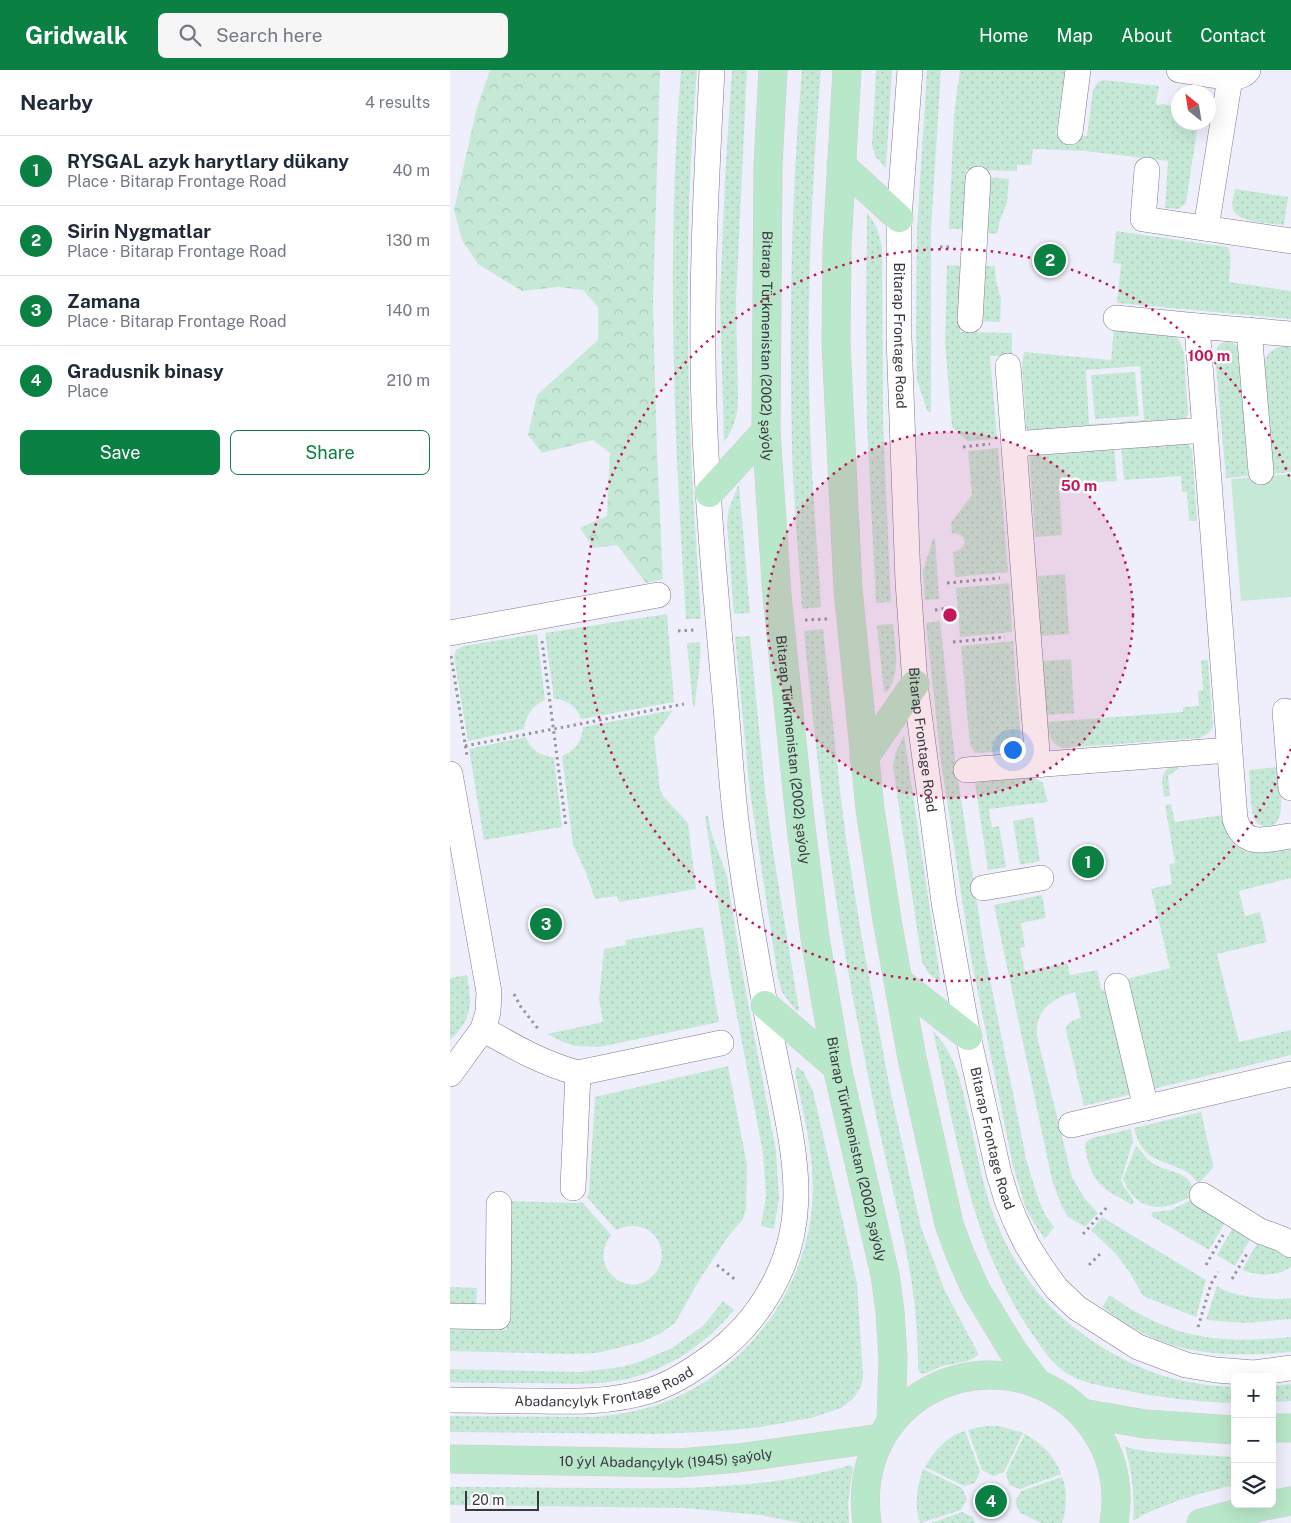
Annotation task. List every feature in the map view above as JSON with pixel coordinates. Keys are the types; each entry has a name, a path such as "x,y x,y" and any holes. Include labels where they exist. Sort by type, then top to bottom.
{"main road":[{"name":"Bitarap Türkmenistan (2002) şaýoly","path":"773,70 768,165 766,432 779,622 815,938 837,1067 885,1275 890,1311 893,1358 886,1431"},
{"path":"848,70 837,247 836,343 848,589 871,819 912,1058 943,1202 952,1232 976,1290 1013,1351 1037,1383"},
{"path":"841,165 900,218"},
{"path":"709,493 766,432"},
{"path":"864,758 915,684"},
{"path":"899,982 968,1036"},
{"path":"765,1005 837,1067"},
{"path":"867,1523 865,1489 868,1471 874,1454 886,1431 904,1410 933,1389 966,1377 984,1375 1002,1375 1037,1383 1053,1391 1082,1413 1093,1426 1110,1458 1116,1493 1114,1523"},
{"path":"1082,1413 1145,1424 1231,1430"},
{"path":"1276,1428 1291,1428"},
{"name":"10 ýyl Abadançylyk (1945) şaýoly","path":"450,1459 679,1463 738,1458 886,1431"},
{"path":"1201,1523 1264,1506 1291,1502"}],"street":[{"path":"712,70 706,173 703,362 709,493 738,837 765,1005"},
{"name":"Bitarap Frontage Road","path":"910,70 900,218 899,338 910,612 915,684 944,902 968,1036 999,1174 1015,1220 1027,1245 1056,1288 1077,1308 1138,1347 1186,1365 1254,1373 1291,1368"},
{"path":"1070,132 1078,70"},
{"path":"1179,70 1239,74 1206,228"},
{"path":"1147,170 1143,219 1291,241"},
{"path":"970,320 978,179"},
{"path":"1116,318 1291,334"},
{"path":"1197,326 1235,819 1241,833 1249,839 1257,840 1291,836"},
{"path":"1249,330 1261,472"},
{"path":"1008,366 1038,765"},
{"path":"1014,444 1205,430"},
{"path":"451,643 658,595"},
{"path":"1285,711 1291,788"},
{"path":"966,770 1230,750"},
{"path":"450,1074 483,1029 488,1012 489,992 455,780"},
{"path":"983,888 1041,878"},
{"path":"1117,986 1146,1108"},
{"name":"Abadancylyk Frontage Road","path":"450,1400 583,1402 628,1396 652,1390 693,1370 721,1349 742,1330 758,1310 782,1268 790,1243 796,1198 794,1154 765,1005"},
{"path":"483,1029 533,1058 578,1074 721,1043"},
{"path":"573,1188 578,1074"},
{"path":"1071,1125 1291,1074"},
{"path":"1202,1196 1260,1231 1282,1239 1291,1245"},
{"path":"450,1316 498,1317 499,1204"}],"path":[{"path":"947,583 1024,576"},
{"path":"910,612 949,608"},
{"path":"779,622 851,617"},
{"path":"678,631 719,628"},
{"path":"541,634 566,826"},
{"path":"953,642 1028,635"},
{"path":"451,643 451,658 465,746 455,780"},
{"path":"465,746 684,704"},
{"path":"511,986 521,1007 543,1034"},
{"path":"1083,1234 1108,1206"},
{"path":"1206,1265 1234,1215"},
{"path":"1232,1279 1260,1231"},
{"path":"1089,1264 1102,1252"},
{"path":"717,1265 737,1281"},
{"path":"1198,1327 1211,1284 1218,1272"}],"green space":[{"path":"490,70 660,70 653,303 663,579 646,583 617,545 593,548 580,528 607,516 610,453 593,440 542,453 528,435 537,395 598,340 598,307 583,290 559,287 522,291 478,264 462,240 454,210 476,111"},
{"path":"681,70 697,70 689,213 688,309 689,404 701,619 686,619 675,413 673,344 674,207"},
{"path":"732,70 747,70 736,300 738,403 734,424 724,442 720,300"},
{"path":"802,70 821,70 812,211 809,401 821,607 802,609 793,466 791,352 793,211"},
{"path":"876,70 892,70 886,168 875,156 872,145"},
{"path":"927,70 941,70 931,230 931,412 927,410 917,380 916,328 917,229"},
{"path":"960,70 1065,70 1056,134 1087,136 1093,90 1098,82 1103,80 1159,86 1156,103 1158,105 1171,105 1171,130 1197,130 1186,203 1178,209 1165,208 1168,161 1085,151 1033,149 1031,165 1017,165 1017,171 966,170 963,229 949,229 954,114"},
{"path":"989,177 1009,179 1007,203 997,234 985,233"},
{"path":"1235,189 1288,197 1284,225 1255,222 1240,217 1236,214 1232,204"},
{"path":"867,212 877,228 882,247 883,423 891,602 876,603 867,424"},
{"path":"1116,231 1227,247 1231,259 1229,282 1291,291 1291,319 1117,303 1121,264 1113,263"},
{"path":"947,265 962,266 960,332 1012,333 1012,356 990,356 997,439 967,441 952,427 945,343"},
{"path":"983,266 995,266 996,281 1001,299 1000,322 979,321"},
{"path":"1114,329 1172,334 1179,340 1184,354 1188,414 1185,420 1120,428 1120,422 1144,420 1140,366 1086,370 1089,424 1112,423 1113,429 1027,435 1022,367 1024,352 1111,360"},
{"path":"1227,341 1235,345 1240,352 1248,476 1226,478 1215,354 1219,346"},
{"path":"1285,346 1291,348 1291,472 1273,474 1264,366 1270,352"},
{"path":"1135,372 1139,416 1095,419 1091,375"},
{"path":"1187,442 1192,450 1197,521 1189,521 1187,492 1182,492 1181,476 1124,480 1121,444"},
{"path":"1114,445 1117,481 1059,485 1062,535 1035,537 1029,451"},
{"path":"998,448 1008,572 955,577 953,552 962,547 964,538 961,535 952,533 951,523 972,495 968,451"},
{"path":"1291,474 1291,597 1241,601 1231,479"},
{"path":"739,484 750,613 734,614 727,523 729,508"},
{"path":"935,538 939,599 925,600 923,571 933,539"},
{"path":"1065,574 1069,634 1041,636 1038,576"},
{"path":"1009,583 1012,632 960,637 956,588"},
{"path":"667,614 674,702 581,719 571,704 563,700 554,699 545,633"},
{"path":"940,621 955,760 985,955 1027,1163 1039,1201 1054,1227 1045,1239 1025,1206 1013,1166 971,958 941,762 926,623"},
{"path":"893,624 896,650 895,675 888,691 884,692 877,625"},
{"path":"823,629 847,845 862,939 891,1094 921,1227 945,1291 978,1353 974,1358 940,1367 924,1374 920,1373 918,1368 918,1341 913,1289 898,1212 875,1113 850,984 827,833 804,631"},
{"path":"537,634 545,700 530,712 524,729 468,741 454,657 456,650 463,646"},
{"path":"750,636 765,790 799,1010 796,1011 782,992 778,978 750,792 735,637"},
{"path":"1013,641 1021,743 1014,750 975,753 970,745 961,646"},
{"path":"700,642 700,666 695,706 693,706 687,643"},
{"path":"1071,659 1074,713 1047,715 1043,661"},
{"path":"1201,660 1208,660 1213,727 1202,737 1063,748 1052,741 1048,722 1183,712 1183,707 1199,706 1198,691 1203,690"},
{"path":"673,710 654,737 660,789 663,796 688,823 696,889 619,902 617,896 595,899 573,845 562,756 577,745 583,727"},
{"path":"904,735 941,983 929,974 922,962 893,767 895,754"},
{"path":"526,737 537,752 554,757 562,827 484,840 469,749"},
{"path":"1177,764 1178,769 1168,776 1170,796 1164,797 1162,781 1164,773"},
{"path":"1278,767 1281,811 1279,819 1268,827 1257,823 1253,816 1249,770"},
{"path":"1029,777 1043,783 1048,802 989,809 992,827 999,826 1006,867 988,870 975,783"},
{"path":"1171,804 1175,822 1223,815 1227,834 1232,842 1238,848 1246,851 1264,852 1291,849 1291,878 1239,891 1245,916 1260,912 1267,942 1217,954 1239,1042 1291,1030 1291,1055 1153,1089 1127,979 1170,968 1151,889 1172,884 1169,864 1175,863 1165,805"},
{"path":"705,816 708,816 712,835 727,876 742,971 776,1151 779,1198 774,1229 761,1226 766,1196 763,1153 729,974"},
{"path":"1033,817 1040,861 1020,865 1013,821"},
{"path":"1042,895 1046,918 1021,923 1025,947 1020,948 1025,971 1067,963 1070,975 1097,970 1101,989 1107,993 1132,1094 1084,1106 1066,1030 1069,1023 1081,1018 1075,992 1059,998 1047,1006 1039,1019 1037,1036 1072,1177 1085,1199 1098,1213 1085,1227 1068,1217 1062,1207 1052,1180 994,905"},
{"path":"703,927 719,1022 599,1047 575,1046 547,1034 603,1022 599,999 604,949 626,945 625,940"},
{"path":"467,975 470,1003 467,1018 450,1040 450,978"},
{"path":"933,1031 941,1040 957,1070 986,1190 1000,1232 1021,1270 1042,1297 1072,1326 1108,1351 1146,1369 1181,1381 1231,1387 1231,1403 1162,1397 1092,1384 1068,1374 1058,1367 1035,1338 1013,1303 995,1267 981,1229 959,1151"},
{"path":"728,1066 747,1165 746,1209 743,1219 727,1238 698,1282 675,1323 661,1333 642,1342 597,1353 450,1351 450,1329 507,1330 509,1201 582,1202 611,1235 605,1248 604,1260 608,1270 616,1278 625,1283 636,1284 647,1280 657,1271 661,1262 662,1252 653,1234 642,1227 636,1226 616,1230 587,1197 589,1193 595,1097"},
{"path":"797,1067 803,1071 813,1091 857,1283 863,1377 861,1387 853,1399 841,1408 811,1418 761,1427 723,1431 655,1434 450,1432 450,1416 597,1417 629,1412 660,1404 690,1390 718,1373 742,1351 764,1327 782,1300 797,1270 807,1239 812,1207 812,1172 811,1155 795,1072"},
{"path":"1201,1112 1213,1168 1199,1183 1190,1174 1149,1155 1138,1140 1134,1128"},
{"path":"1131,1129 1133,1141 1121,1180 1134,1201 1132,1205 1103,1187 1093,1175 1085,1147 1086,1142 1092,1138"},
{"path":"1136,1146 1152,1163 1186,1178 1192,1188 1191,1196 1181,1202 1161,1207 1143,1203 1135,1198 1123,1179"},
{"path":"1193,1199 1227,1219 1209,1250 1151,1216 1153,1212 1171,1210"},
{"path":"1102,1217 1206,1280 1196,1317 1143,1296 1129,1271 1116,1254 1091,1230"},
{"path":"1235,1224 1253,1234 1235,1266 1217,1255"},
{"path":"1260,1238 1291,1250 1291,1267 1273,1274 1242,1270"},
{"path":"1217,1286 1232,1293 1252,1297 1291,1298 1291,1319 1245,1323 1206,1320"},
{"path":"450,1287 477,1288 476,1306 450,1305"},
{"path":"1110,1295 1132,1310 1154,1321 1196,1335 1240,1340 1291,1337 1291,1352 1220,1354 1167,1344 1138,1330 1102,1307"},
{"path":"723,1301 734,1310 711,1334 670,1363 639,1376 612,1382 570,1384 450,1382 450,1369 581,1372 621,1367 639,1362 672,1348 704,1325"},
{"path":"1291,1384 1291,1401 1276,1402 1276,1386"},
{"path":"985,1426 998,1426 1023,1433 1004,1472 993,1476 982,1470 968,1430"},
{"path":"965,1431 980,1472 975,1483 964,1486 925,1467 947,1440"},
{"path":"1025,1434 1047,1451 1055,1461 1061,1474 1020,1489 1009,1485 1006,1473"},
{"path":"1125,1447 1151,1452 1231,1457 1231,1486 1168,1504 1133,1521 1134,1502"},
{"path":"850,1465 853,1467 848,1504 849,1523 801,1523 760,1515 684,1508 450,1505 450,1487 667,1488 729,1486 790,1479"},
{"path":"923,1469 962,1488 967,1499 961,1510 920,1523 917,1496"},
{"path":"1062,1477 1066,1500 1062,1523 1041,1523 1020,1513 1015,1502 1021,1491"},
{"path":"962,1512 973,1517 975,1523 931,1523"}],"place":[{"name":"Sirin Nygmatlar","path":"1050,260"},
{"name":"RYSGAL azyk harytlary dükany","path":"1088,862"},
{"name":"Zamana","path":"546,924"},
{"name":"Gradusnik binasy","path":"991,1501"}]}
